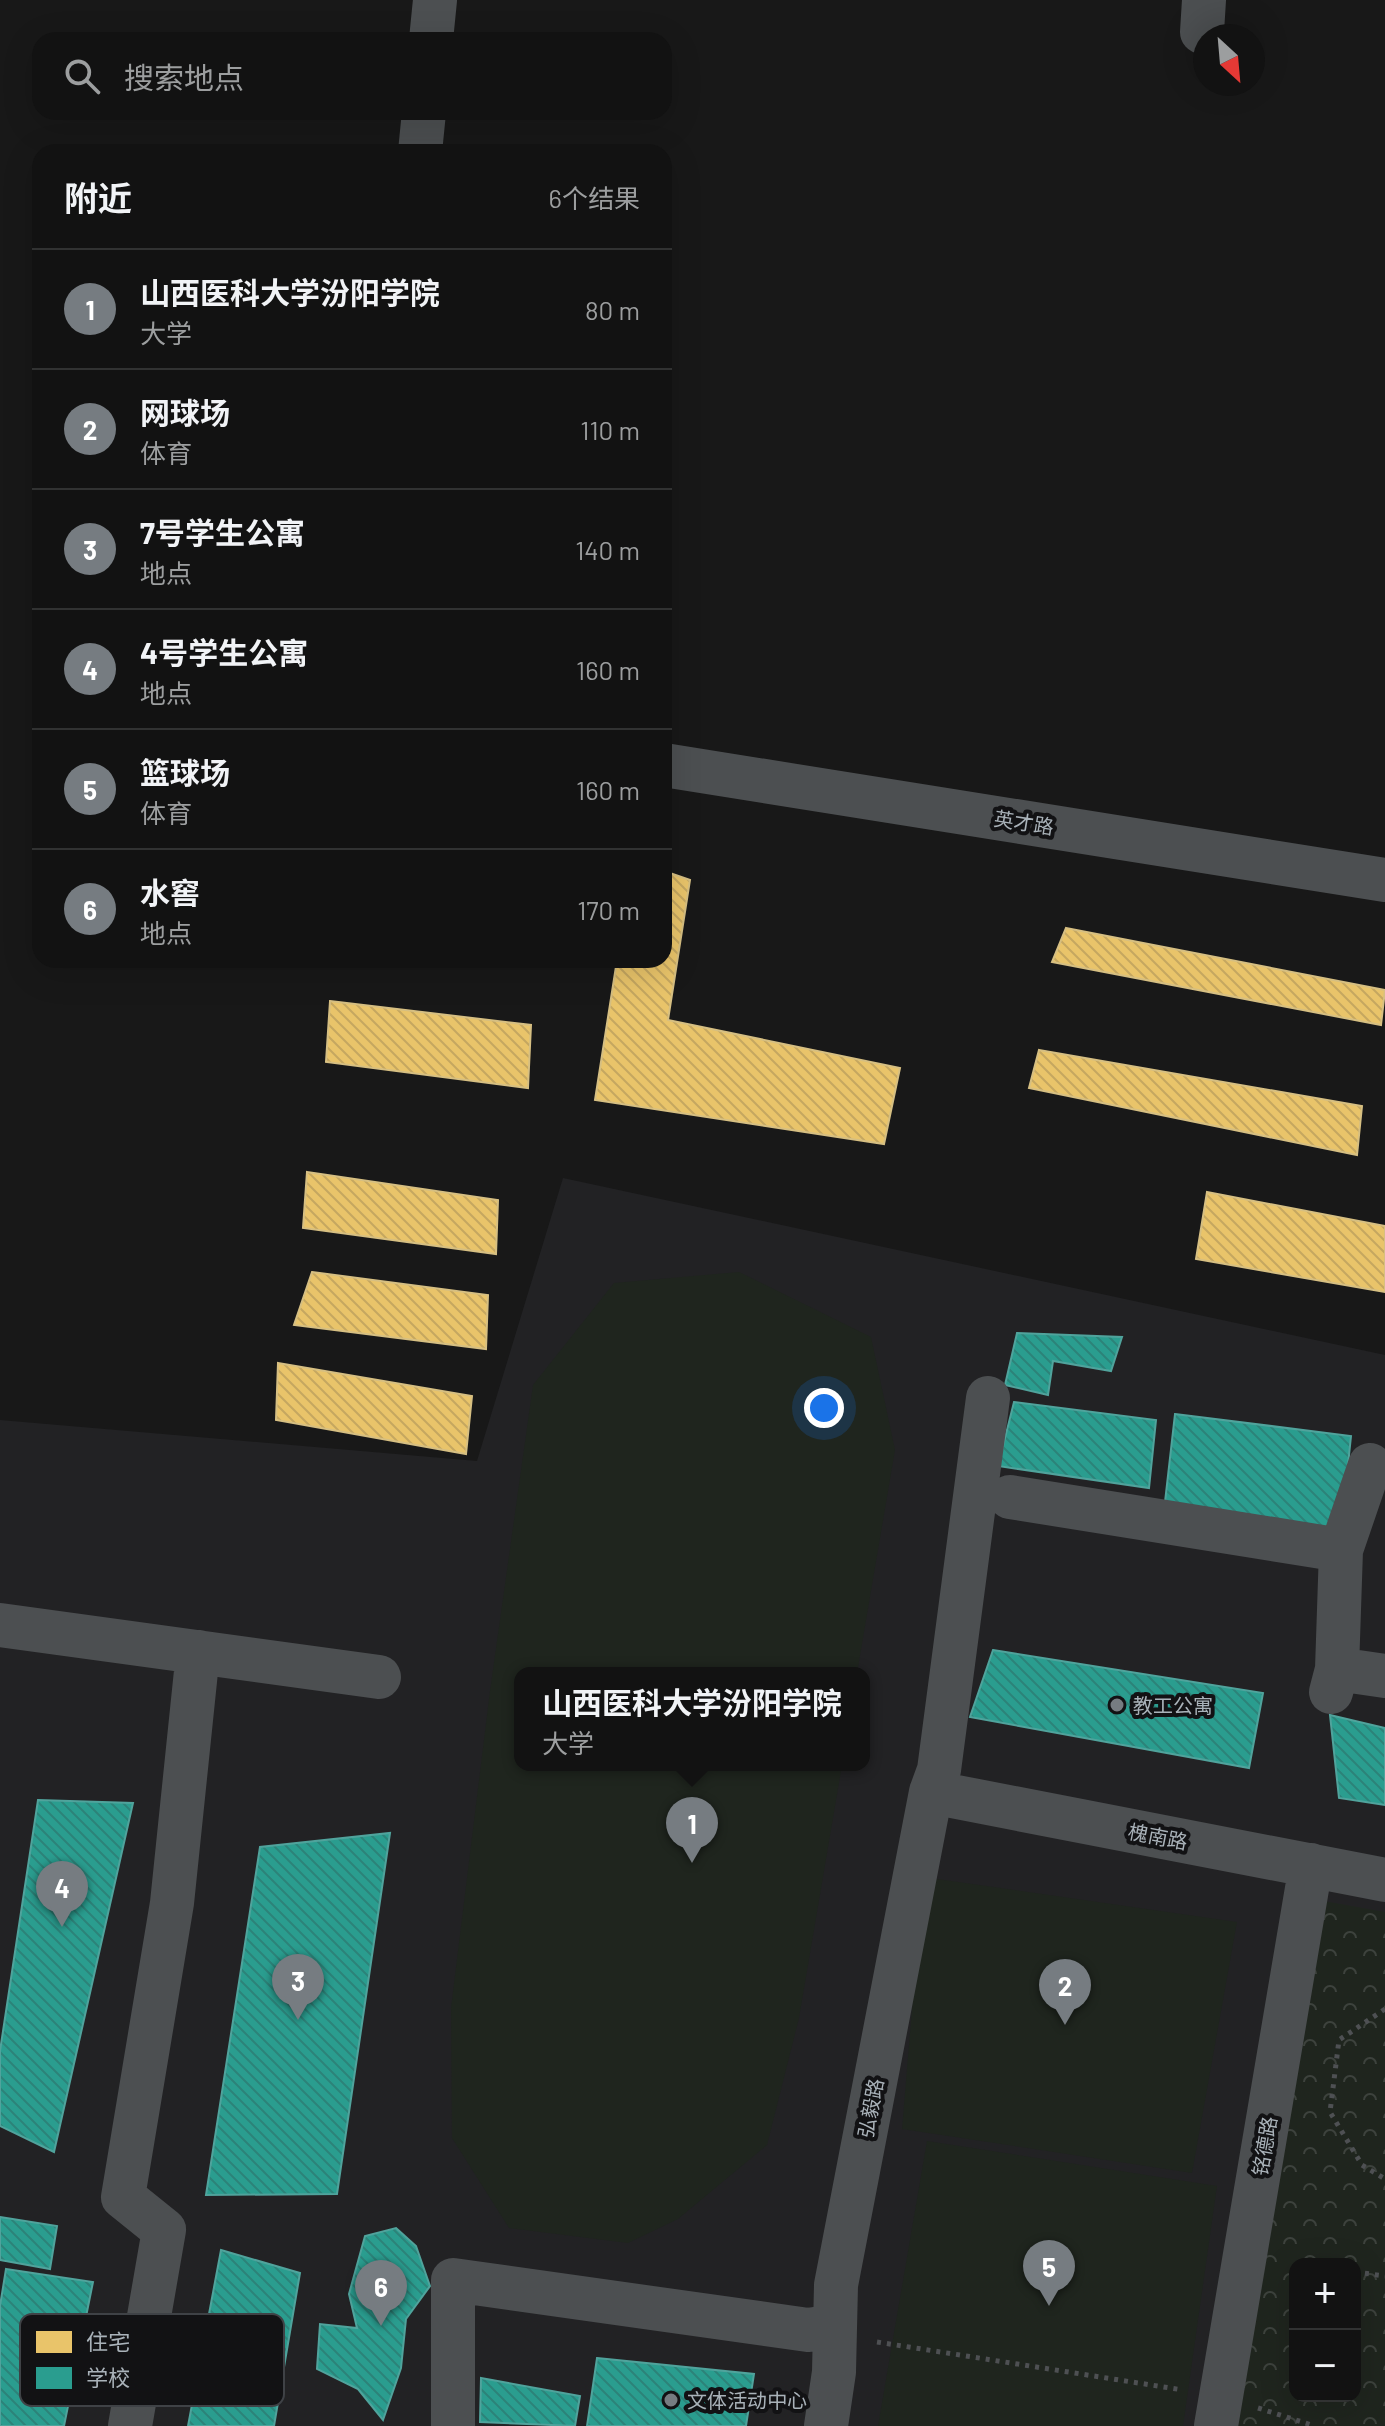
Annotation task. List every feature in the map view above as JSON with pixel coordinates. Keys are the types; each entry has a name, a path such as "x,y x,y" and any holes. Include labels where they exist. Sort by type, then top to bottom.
{"street":[{"path":"432,32 435,0"},
{"path":"421,144 423,120"},
{"name":"英才路","path":"672,766 1385,880"},
{"name":"弘毅路","path":"826,2426 834,2372 836,2285 931,1792 939,1770 988,1398"},
{"path":"1373,1480 1341,1550 1334,1680 1385,1676"},
{"path":"1010,1497 1341,1550"},
{"path":"0,1625 379,1677"},
{"path":"149,2314 164,2230 123,2197 172,1903 198,1652"},
{"name":"槐南路","path":"931,1792 1385,1880"},
{"name":"铭德路","path":"1218,2411 1311,1865"},
{"path":"453,2426 453,2280 808,2330 835,2331"},
{"path":"130,2426 133,2406"}],"path":[{"path":"1385,2009 1339,2040 1330,2112 1362,2165 1385,2179"},
{"path":"1361,2273 1385,2276"},
{"path":"835,2331 1218,2411 1315,2426"}],"shaded area":[{"path":"563,1178 1385,1355 1385,2426 0,2426 0,1420 477,1461"}],"green space":[{"path":"739,1272 871,1337 895,1450 858,1667 514,1667 514,1771 841,1771 799,2018 767,2145 678,2219 628,2243 509,2228 452,2138 451,2008 490,1691 533,1385 614,1283"},
{"path":"923,1877 1237,1922 1192,2173 902,2129"},
{"path":"1313,1899 1385,1912 1385,2426 1228,2426"},
{"path":"927,2141 1217,2186 1183,2426 878,2426"}],"building: 住宅":[{"path":"672,874 690,880 668,1020 900,1068 884,1144 595,1100 616,968 672,968"},
{"path":"1066,928 1385,990 1381,1025 1052,962"},
{"path":"330,1001 531,1025 528,1088 326,1062"},
{"path":"1039,1050 1362,1106 1357,1155 1029,1088"},
{"path":"307,1172 498,1200 496,1254 303,1228"},
{"path":"1207,1192 1385,1226 1385,1292 1196,1259"},
{"path":"312,1272 488,1295 486,1349 294,1325"},
{"path":"278,1363 472,1396 466,1454 276,1420"}],"building: 学校":[{"path":"1017,1333 1122,1337 1111,1371 1053,1361 1048,1395 1005,1385"},
{"path":"1014,1402 1156,1420 1149,1488 998,1466"},
{"path":"1175,1414 1351,1436 1341,1531 1165,1502"},
{"name":"教工公寓","path":"993,1650 1263,1693 1249,1768 970,1717"},
{"path":"1330,1715 1385,1728 1385,1805 1339,1798"},
{"path":"38,1800 133,1803 54,2152 0,2126 0,2051"},
{"path":"390,1833 337,2194 206,2195 260,1847"},
{"path":"0,2217 57,2226 50,2269 0,2260"},
{"path":"396,2228 416,2246 430,2286 406,2319 401,2368 383,2420 358,2389 317,2369 320,2324 357,2328 349,2294 365,2236"},
{"path":"221,2250 300,2273 284,2367 284,2314 209,2314"},
{"path":"6,2269 93,2282 87,2314 20,2314 20,2406 68,2406 64,2426 0,2426 0,2306"},
{"name":"文体活动中心","path":"597,2358 754,2374 746,2426 587,2426"},
{"path":"481,2378 580,2396 575,2426 480,2422"},
{"path":"192,2406 277,2406 274,2426 188,2426"}],"place":[{"name":"教工公寓","path":"1117,1705"},
{"name":"山西医科大学汾阳学院","path":"692,1863"},
{"name":"4号学生公寓","path":"62,1927"},
{"name":"7号学生公寓","path":"298,2020"},
{"name":"网球场","path":"1065,2025"},
{"name":"篮球场","path":"1049,2306"},
{"name":"水窖","path":"381,2326"},
{"name":"文体活动中心","path":"671,2400"}]}
